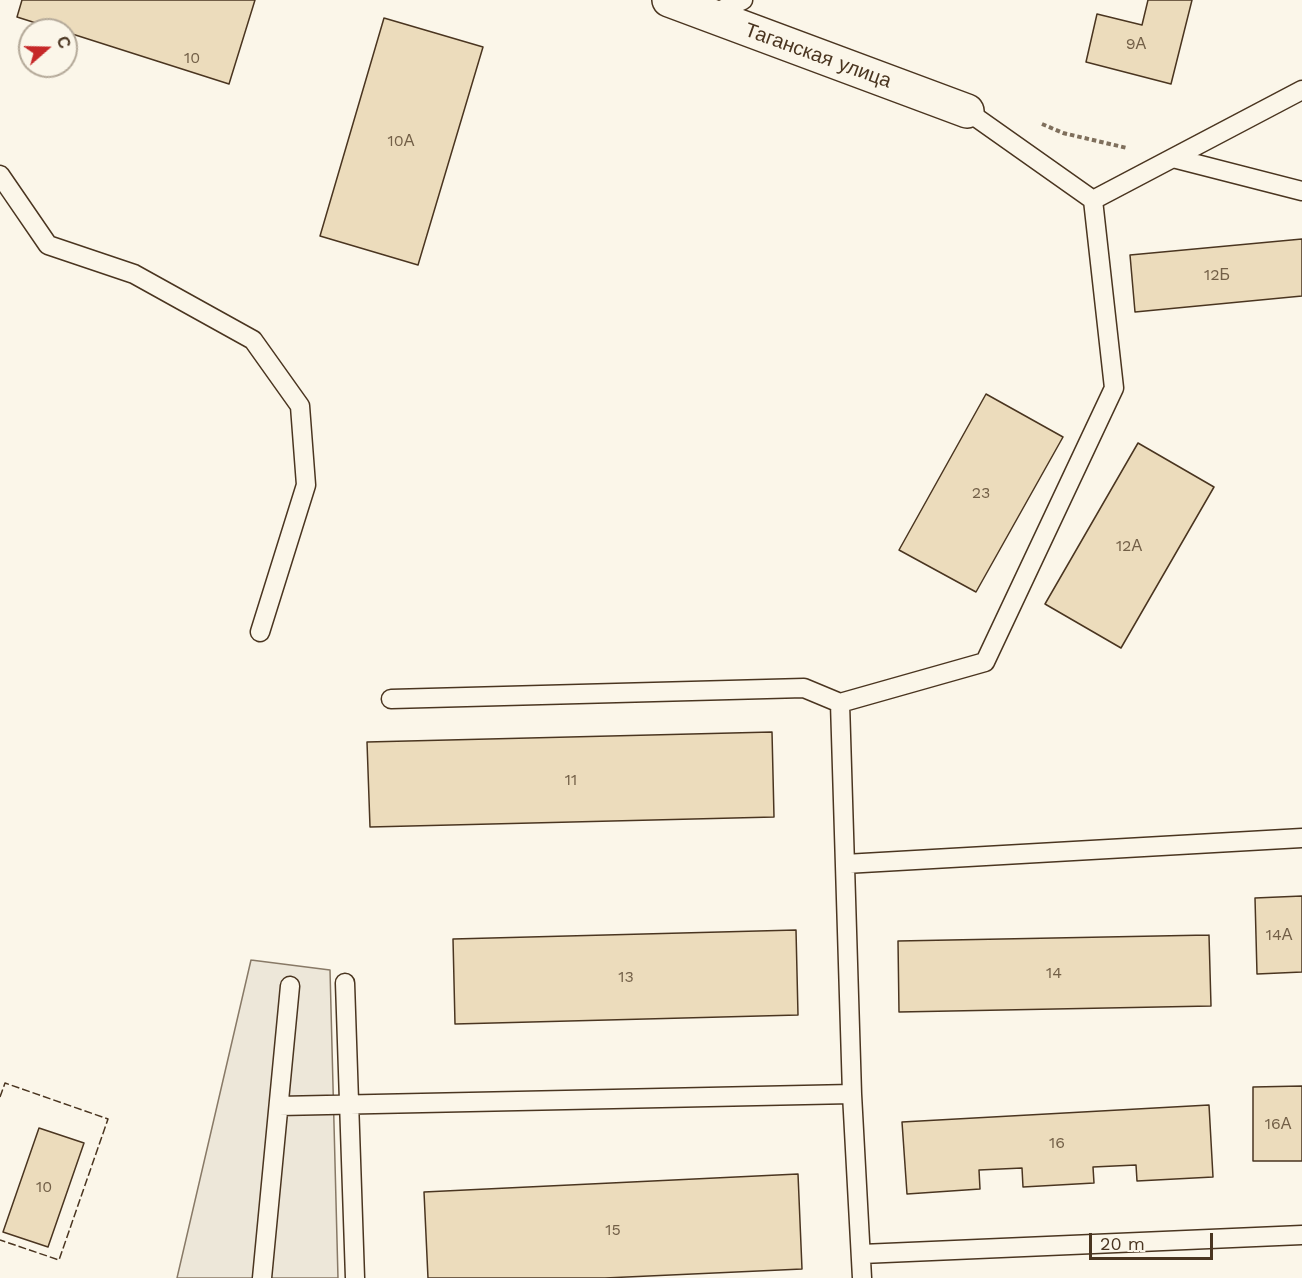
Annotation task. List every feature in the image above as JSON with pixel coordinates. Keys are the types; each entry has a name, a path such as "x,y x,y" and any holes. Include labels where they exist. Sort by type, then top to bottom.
{"street":[{"name":"Таганская улица","path":"669,0 967,111"}],"lane":[{"path":"710,15 743,0"},
{"path":"1093,200 1302,90"},
{"path":"391,699 804,688 840,703 985,662 1114,388 1093,200 967,111"},
{"path":"1173,158 1302,191"},
{"path":"0,175 48,245 134,274 253,340 300,406 306,485 261,632"},
{"path":"840,703 852,1094 862,1278"},
{"path":"845,864 1302,838"},
{"path":"345,983 355,1278"},
{"path":"262,1278 290,986"},
{"path":"279,1106 852,1094"},
{"path":"862,1254 1302,1235"}],"shaded area":[{"path":"251,960 330,970 338,1278 177,1278"}],"building":[{"path":"22,0 255,0 229,84 78,36 78,18 17,17"},
{"path":"1148,0 1192,0 1171,84 1086,62 1097,14 1142,25"},
{"path":"384,18 483,47 418,265 320,236"},
{"path":"1302,239 1302,296 1135,312 1130,255"},
{"path":"986,394 1063,437 976,592 899,550"},
{"path":"1138,443 1214,487 1121,648 1045,604"},
{"path":"772,732 774,817 370,827 367,742"},
{"path":"1302,896 1302,972 1257,974 1255,898"},
{"path":"796,930 798,1015 455,1024 453,939"},
{"path":"1209,935 1211,1006 899,1012 898,941"},
{"path":"1302,1086 1302,1161 1253,1161 1253,1087"},
{"path":"1209,1105 1213,1177 1137,1181 1136,1165 1093,1167 1094,1183 1023,1187 1022,1168 979,1170 980,1189 907,1194 902,1122"},
{"path":"39,1128 84,1143 48,1247 3,1232"},
{"path":"798,1174 802,1269 605,1278 428,1278 424,1192"}],"fence":[{"path":"0,1097 5,1083 108,1119 59,1260 0,1240"}]}
